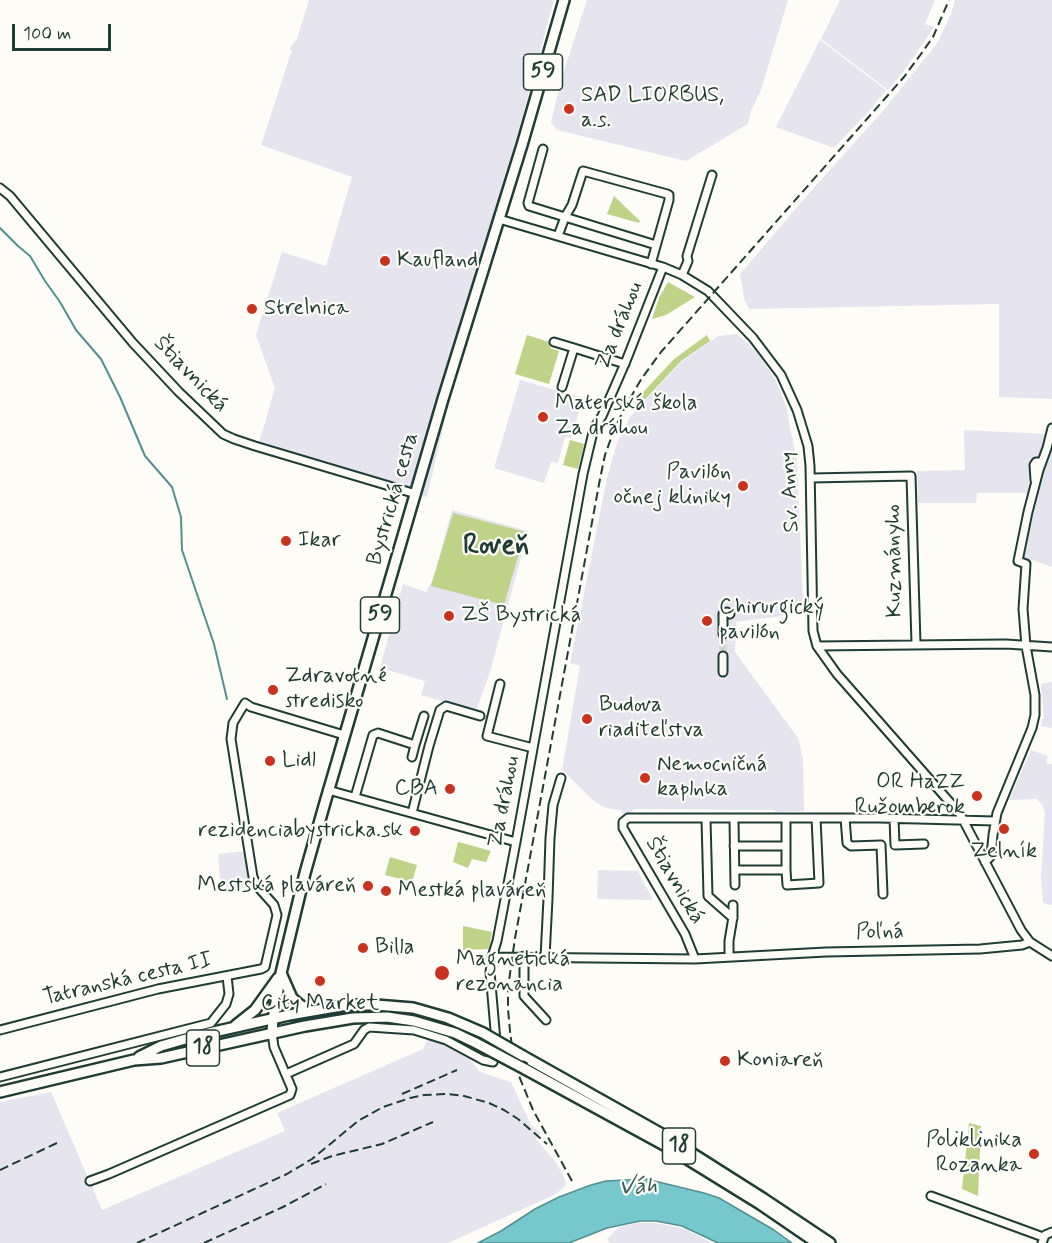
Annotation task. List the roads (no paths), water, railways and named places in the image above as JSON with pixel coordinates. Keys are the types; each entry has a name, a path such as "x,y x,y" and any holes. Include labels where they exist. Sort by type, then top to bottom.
{"main road":[{"name":"Bystrická cesta","path":"272,1033 281,973 328,790 564,0"},
{"path":"281,973 292,998 311,1011"},
{"path":"230,1028 255,1010 281,973"},
{"name":"18","path":"134,1060 161,1046 230,1028 347,1005 402,1006 448,1018 483,1033 660,1134 830,1243"},
{"name":"18","path":"0,1092 134,1060 161,1058 342,1019 387,1017 427,1023 476,1043 666,1146 760,1204 817,1243"}],"street":[{"path":"543,149 528,203 529,207 656,245"},
{"path":"558,236 572,205 583,171 667,194 669,200 651,264"},
{"path":"499,219 663,267 682,275 712,175"},
{"name":"Štiavnická","path":"0,188 10,196 133,343 178,392 223,434 252,445 416,494"},
{"name":"Za dráhou","path":"286,1074 354,1044 369,1027 414,1030 446,1040 483,1060 493,1062 497,1053 489,978 492,957 516,842 583,474 594,428 602,416 625,364 663,267"},
{"name":"Sv. Anny","path":"682,275 708,291 753,338 781,375 797,410 808,446 813,631 817,646"},
{"name":"Za dráhou","path":"554,342 625,364"},
{"name":"Za dráhou","path":"562,387 574,348"},
{"path":"985,862 991,856 997,813 1034,721 1035,695 1026,646 1023,609 1026,564 1018,561 1040,465 1052,428"},
{"name":"Kuzmányho","path":"810,478 911,476 916,644"},
{"path":"723,634 723,614 727,612 730,614"},
{"path":"817,646 1006,644 1052,647"},
{"path":"817,646 837,674 954,807 1017,924 1030,942 1052,956"},
{"path":"723,657 723,672"},
{"name":"Za dráhou","path":"500,684 487,736 533,748"},
{"name":"Tatranská cesta II","path":"0,1030 158,989 265,967 277,915 274,905 257,886 253,877 231,739 233,723 245,703 251,707 344,735"},
{"path":"412,813 440,710 446,706 478,716"},
{"path":"412,757 423,716"},
{"path":"355,797 373,735 378,733 415,745"},
{"path":"545,957 550,838 553,805 561,778"},
{"path":"328,790 516,842"},
{"name":"Štiavnická","path":"695,959 685,934 624,830 623,822 628,818 706,819"},
{"path":"786,819 787,885 819,884 816,818"},
{"path":"845,818 847,843 851,846 881,845 883,894"},
{"path":"733,918 708,896 706,819 894,818 995,821"},
{"path":"894,818 895,845 924,844"},
{"path":"734,819 735,885"},
{"path":"734,846 786,846"},
{"path":"735,870 786,870"},
{"path":"729,957 733,905"},
{"name":"Poľná","path":"492,957 695,959 850,951 980,949 1022,945 1030,942"},
{"path":"524,956 524,996 546,1020"},
{"path":"0,1077 211,1023 226,1004 229,994 227,976"},
{"path":"90,1181 290,1095 292,1089 274,1047 272,1033"},
{"path":"931,1196 1043,1240 1047,1233 1052,1232"}],"water":[{"name":"Váh","path":"646,1179 719,1198 792,1243 718,1243 682,1226 656,1221 640,1221 607,1228 569,1243 478,1243 559,1197 606,1181"}],"waterway":[{"path":"0,228 30,256 76,330 101,359 145,456 172,487 181,517 182,550 214,644 227,699"}],"tunnel":[{"path":"723,634 723,656"}],"railway":[{"path":"572,1181 533,1110 519,1076 510,1031 508,988 515,938 605,455 625,407 661,352 904,77 933,37 949,0"},
{"path":"402,1094 457,1070"},
{"path":"137,1243 287,1174 312,1159 358,1121 383,1107 410,1098 447,1094 489,1103 518,1119 547,1144"},
{"path":"311,1164 332,1156 382,1144 433,1122"},
{"path":"0,1170 59,1142"},
{"path":"204,1243 283,1207 326,1184"}],"place":[{"name":"SAD LIORBUS, a.s.","path":"569,109"},
{"name":"Kaufland","path":"385,261"},
{"name":"Strelnica","path":"252,309"},
{"name":"Materská škola Za dráhou","path":"543,417"},
{"name":"Pavilón očnej kliniky","path":"743,486"},
{"name":"Ikar","path":"286,541"},
{"name":"ZŠ Bystrická","path":"449,616"},
{"name":"Chirurgický pavilón","path":"707,621"},
{"name":"Zdravotné stredisko","path":"273,690"},
{"name":"Budova riaditeľstva","path":"587,719"},
{"name":"Lidl","path":"270,761"},
{"name":"Nemocničná kaplnka","path":"645,778"},
{"name":"CBA","path":"450,789"},
{"name":"OR HaZZ Ružomberok","path":"977,796"},
{"name":"Zelník","path":"1004,829"},
{"name":"rezidenciabystricka.sk","path":"415,831"},
{"name":"Mestská plaváreň","path":"368,886"},
{"name":"Mestká plaváreň","path":"386,891"},
{"name":"Billa","path":"363,948"},
{"name":"Magnetická rezonancia","path":"442,973"},
{"name":"City Market","path":"320,981"},
{"name":"Koniareň","path":"725,1061"},
{"name":"Poliklinika Rozanka","path":"1034,1154"}],"district":[{"name":"Roveň","path":"496,547"}]}
